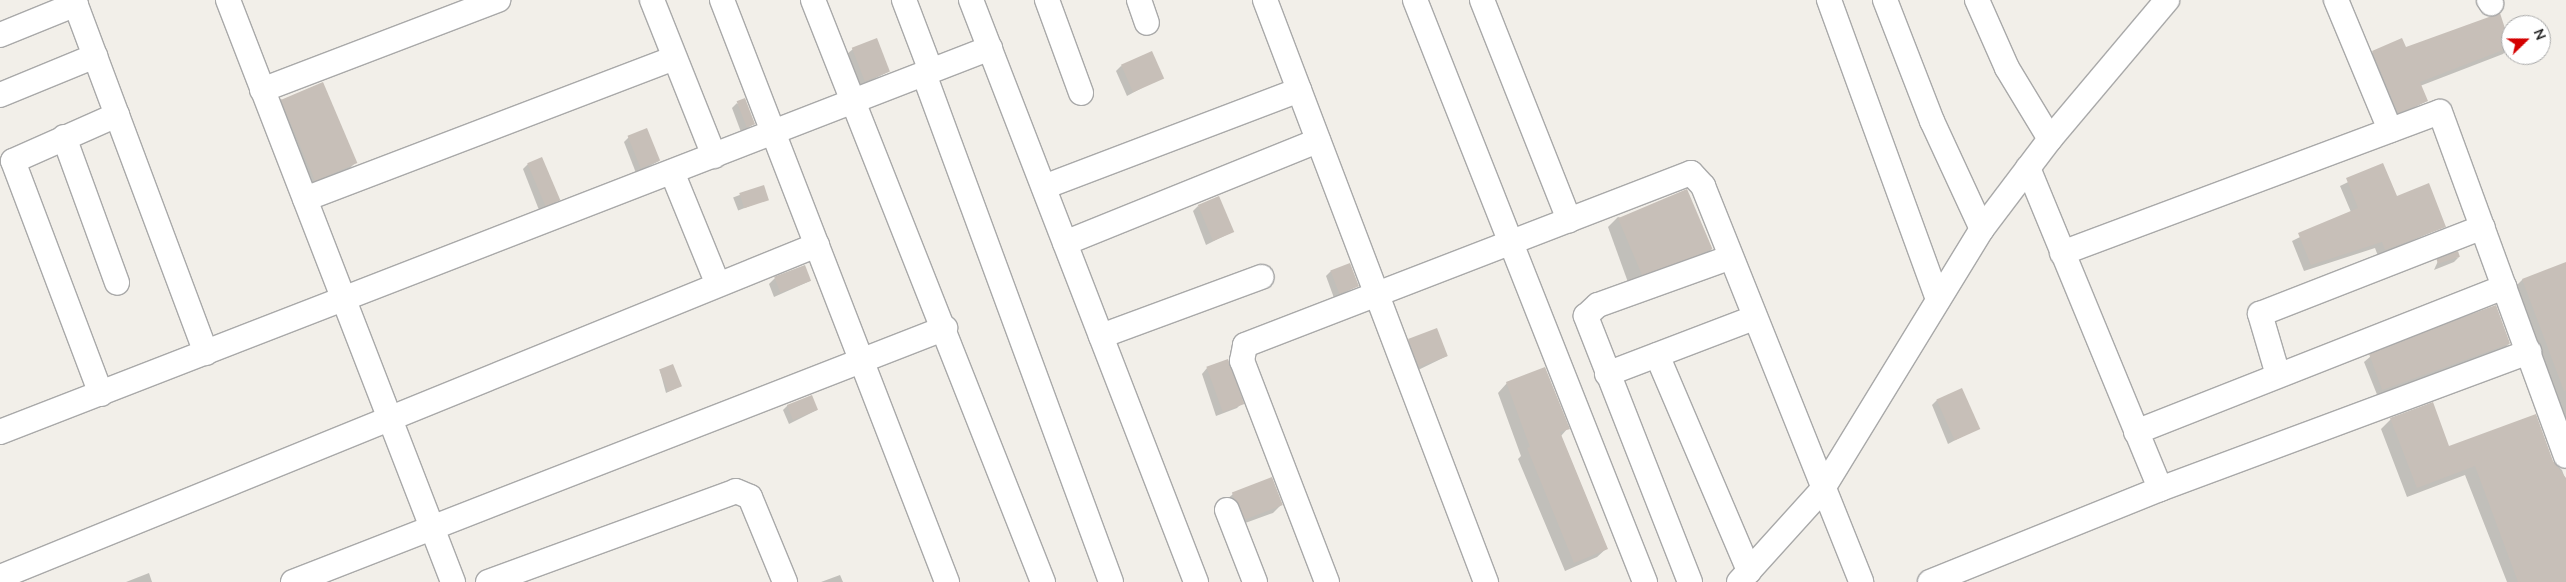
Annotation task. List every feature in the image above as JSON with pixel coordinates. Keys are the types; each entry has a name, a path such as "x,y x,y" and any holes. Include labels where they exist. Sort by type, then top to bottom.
{"street":[{"path":"262,90 498,0"},
{"path":"652,0 714,156"},
{"path":"722,0 775,132 861,364 948,582"},
{"path":"813,0 945,328 1042,582"},
{"path":"904,0 928,73 1111,582"},
{"path":"971,0 1196,582"},
{"path":"1047,0 1081,92"},
{"path":"1139,0 1147,23"},
{"path":"1265,0 1486,582"},
{"path":"1414,0 1508,245 1645,582"},
{"path":"1482,0 1569,220"},
{"path":"1829,0 1938,300"},
{"path":"1885,0 1932,120 1982,229"},
{"path":"1977,0 2007,68 2050,139"},
{"path":"1656,355 1744,576 1822,490 1982,229 2050,139 2167,0"},
{"path":"2336,0 2390,130"},
{"path":"231,1 262,90 391,418 453,582"},
{"path":"0,35 75,2 206,353"},
{"path":"0,432 853,103 990,48"},
{"path":"0,95 95,56"},
{"path":"305,199 674,58"},
{"path":"1044,187 1299,90"},
{"path":"2062,253 2390,130 2442,113 2566,456"},
{"path":"101,394 13,161 64,137 118,115"},
{"path":"64,137 117,283"},
{"path":"1065,243 1318,141"},
{"path":"2028,168 2160,489"},
{"path":"672,172 716,282"},
{"path":"1327,582 1242,351 1252,342 1508,245 1691,172 1703,186 1822,490 1861,582"},
{"path":"2278,375 2260,314 2483,227"},
{"path":"0,577 391,418 716,282 817,245"},
{"path":"1690,582 1587,325 1589,311 1730,257"},
{"path":"1101,336 1260,277"},
{"path":"2136,432 2505,287"},
{"path":"1607,374 1754,318"},
{"path":"293,582 431,525 861,364 945,328"},
{"path":"1930,582 2160,489 2529,352"},
{"path":"488,582 736,491 750,497 785,582"},
{"path":"1227,510 1255,582"}],"building":[{"path":"2500,13 2501,51 2420,82 2428,101 2398,113 2372,51 2402,38 2406,47"},
{"path":"877,38 890,72 865,81 852,48"},
{"path":"1152,51 1164,78 1133,92 1121,65"},
{"path":"323,82 357,163 315,181 281,100"},
{"path":"745,98 755,124 747,127 737,101"},
{"path":"647,128 660,160 641,168 628,136"},
{"path":"542,157 560,200 546,207 527,163"},
{"path":"2383,163 2397,196 2429,183 2446,227 2385,250 2382,242 2311,265 2298,233 2358,208 2346,178"},
{"path":"764,185 769,200 744,208 739,193"},
{"path":"1687,189 1712,249 1643,278 1618,218"},
{"path":"1219,196 1234,232 1213,241 1198,205"},
{"path":"2458,251 2460,257 2438,264 2436,258"},
{"path":"2566,262 2566,390 2564,391 2522,279"},
{"path":"1350,263 1359,286 1339,294 1330,271"},
{"path":"805,265 811,281 780,293 774,277"},
{"path":"2496,305 2510,344 2382,390 2368,352"},
{"path":"1437,328 1448,356 1419,367 1408,339"},
{"path":"1228,359 1244,404 1223,412 1206,367"},
{"path":"673,364 682,386 668,392 659,370"},
{"path":"1545,367 1570,429 1560,432 1608,549 1574,563 1527,448 1530,447 1506,382"},
{"path":"1962,388 1980,429 1955,440 1936,399"},
{"path":"812,395 818,410 793,420 787,405"},
{"path":"2433,402 2449,446 2536,414 2553,461 2566,478 2566,582 2518,582 2475,466 2417,488 2390,418"},
{"path":"1272,477 1283,505 1243,520 1232,492"}]}
